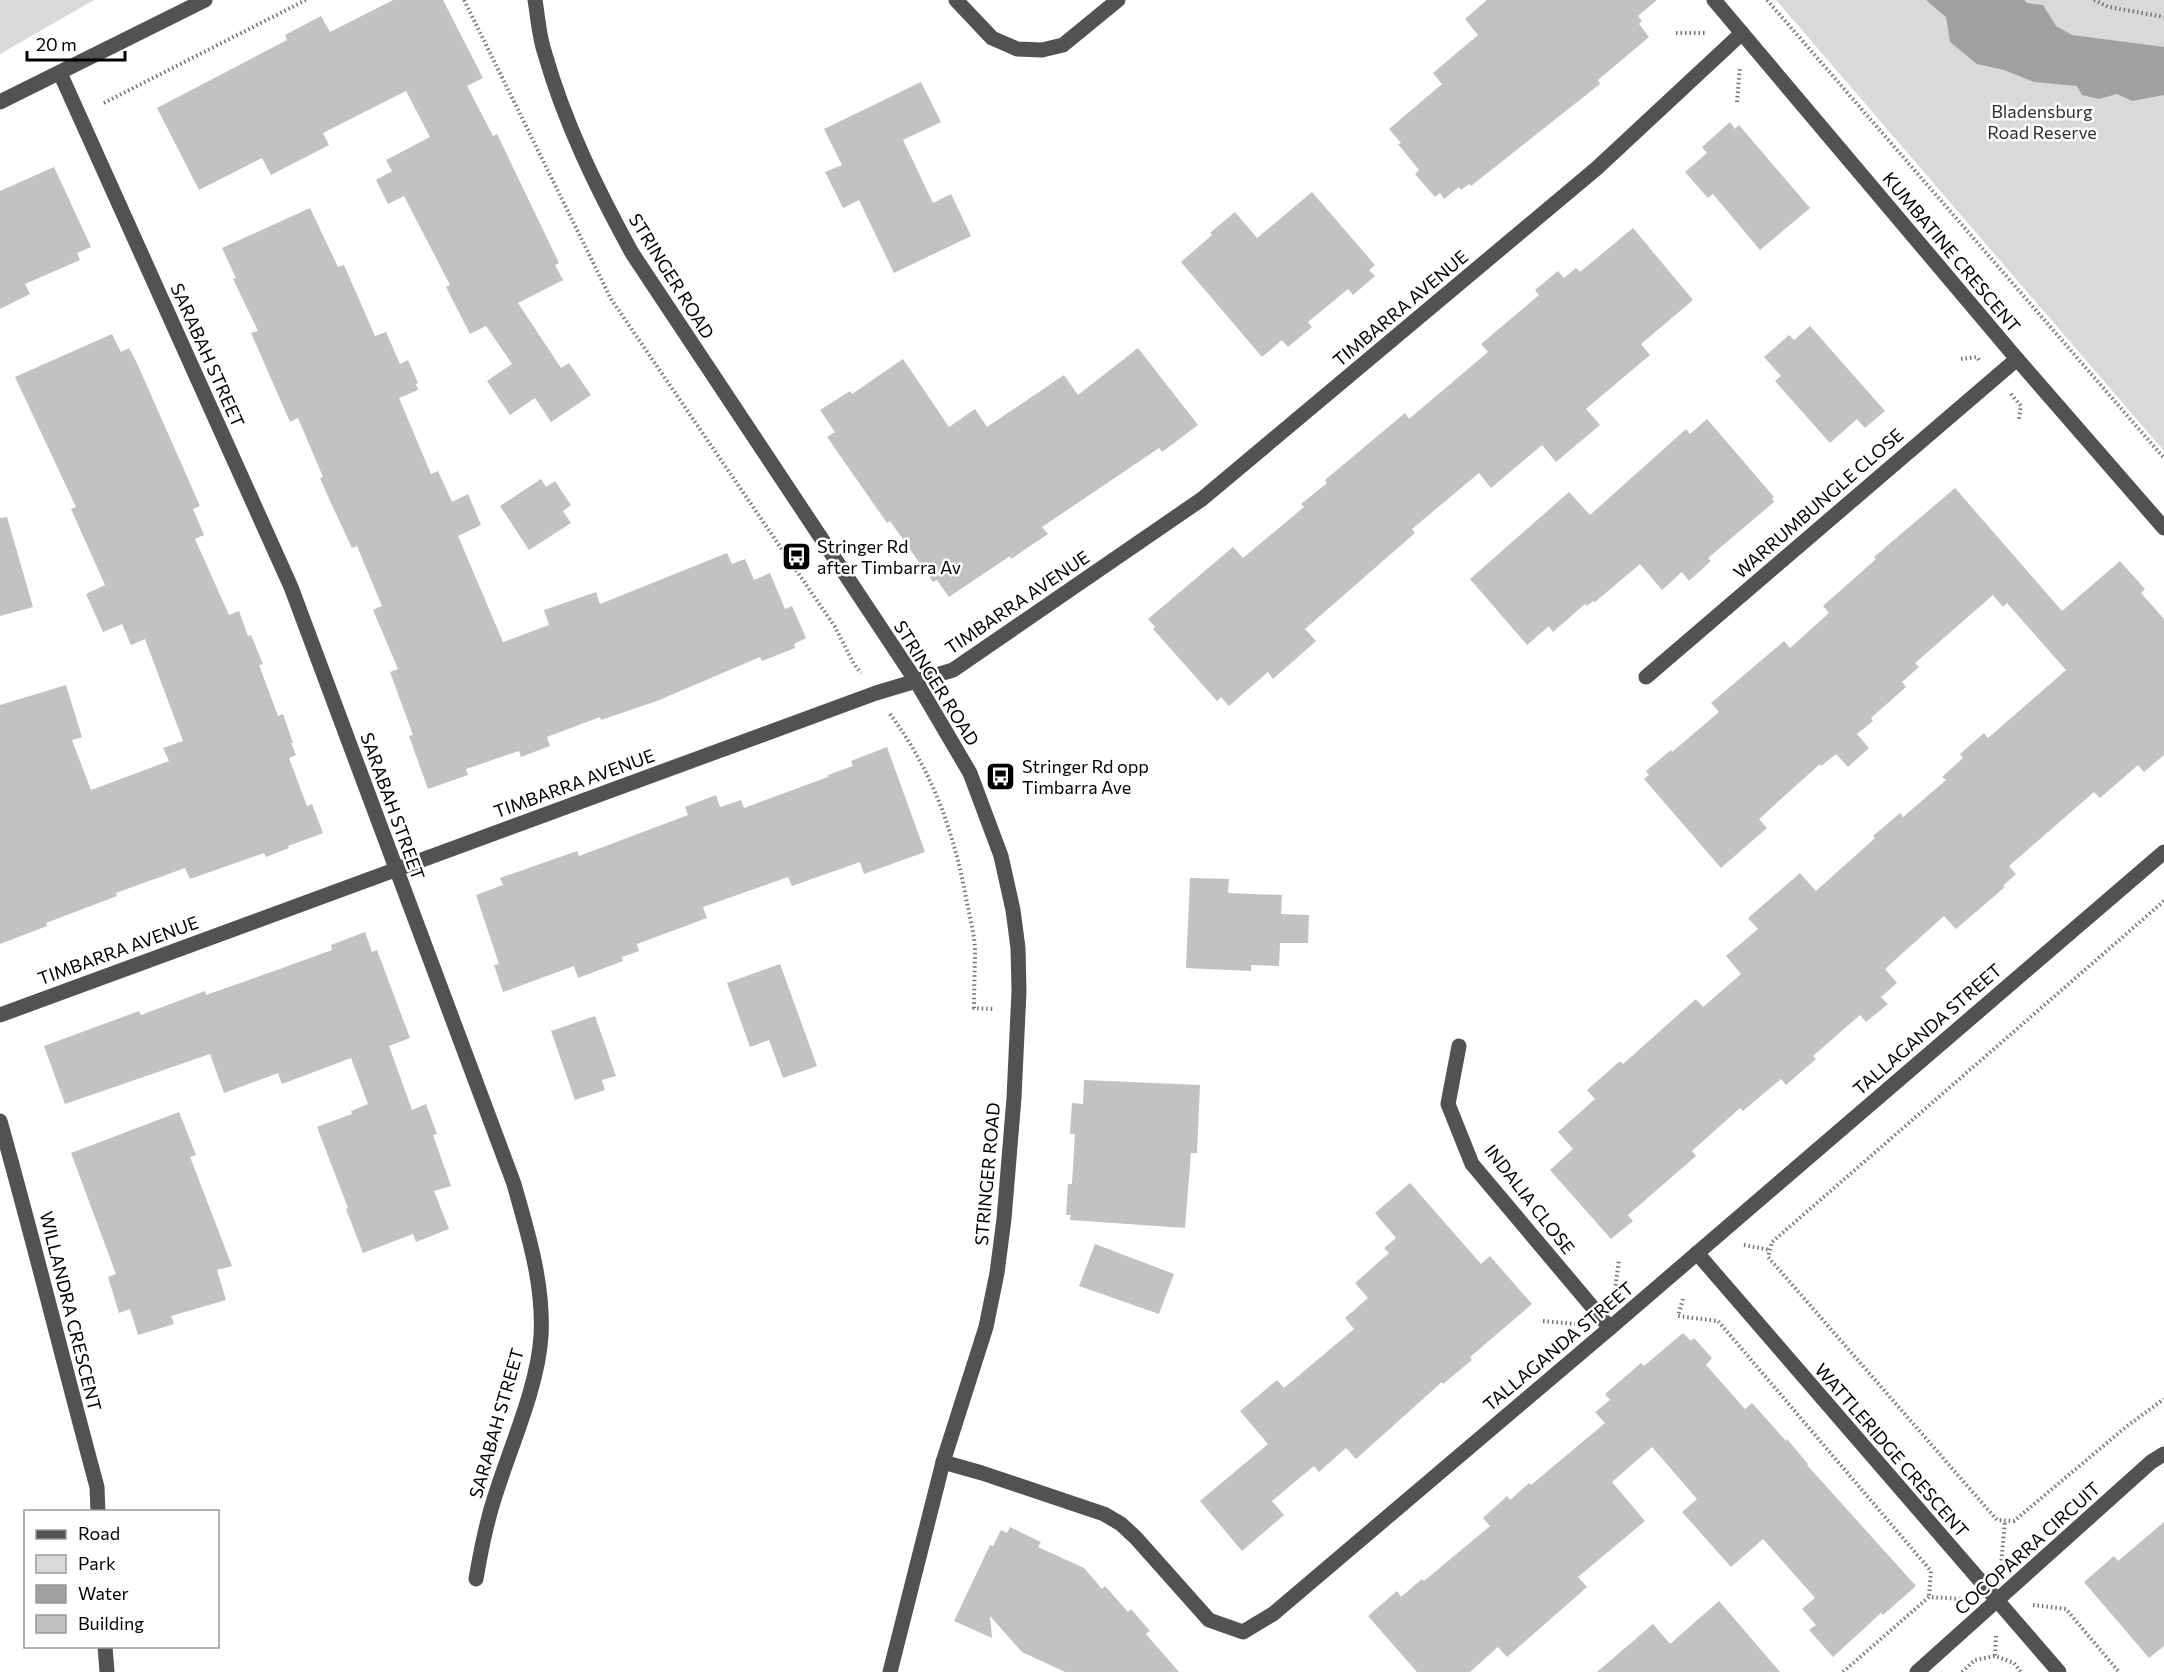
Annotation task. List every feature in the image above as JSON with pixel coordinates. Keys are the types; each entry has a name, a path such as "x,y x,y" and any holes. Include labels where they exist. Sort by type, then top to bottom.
{"street":[{"path":"0,102 206,0"},
{"name":"STRINGER ROAD","path":"535,0 544,53 576,141 601,196 632,253 916,681 970,773 1001,856 1013,910 1018,948 1018,1010 1010,1153 997,1273 986,1327 943,1462 890,1672"},
{"path":"956,0 992,38 1017,49 1042,50 1063,45 1118,0"},
{"name":"KUMBATINE CRESCENT","path":"1714,0 2017,359 2164,528"},
{"name":"TIMBARRA AVENUE","path":"0,1015 876,693 953,670 1202,499 1598,168 1742,33"},
{"name":"SARABAH STREET","path":"60,73 291,587 514,1184 540,1289 541,1338 533,1380 484,1533 476,1579"},
{"name":"WARRUMBUNGLE CLOSE","path":"1646,677 2017,359"},
{"name":"TALLAGANDA STREET","path":"943,1462 1104,1514 1121,1524 1136,1538 1209,1620 1242,1632 1273,1614 2164,852"},
{"name":"INDALIA CLOSE","path":"1459,1046 1448,1104 1472,1164 1610,1328"},
{"name":"WILLANDRA CRESCENT","path":"0,1121 97,1487 98,1510"},
{"name":"WATTLERIDGE CRESCENT","path":"1697,1253 2059,1672"},
{"name":"COCOPARRA CIRCUIT","path":"1917,1672 2151,1462 2164,1454"},
{"path":"105,1648 108,1672"}],"path":[{"path":"104,103 306,0"},
{"path":"464,0 611,299 836,627 854,664 904,732 926,768 948,819 960,863 975,945 974,1008 1018,1010"},
{"path":"1767,0 2164,458"},
{"path":"2094,0 2109,7 2164,17"},
{"path":"2164,901 1772,1242 1768,1257 1997,1520 2014,1521 2127,1426 2164,1399"},
{"path":"1684,1295 1678,1316 1718,1321 1931,1571 1929,1597 1843,1672"},
{"path":"1929,1597 2066,1609 2119,1672"},
{"path":"1962,1672 1975,1660 1995,1656"}],"green space":[{"path":"0,0 94,0 0,54"},
{"name":"Bladensburg Road Reserve","path":"1776,0 2164,0 2164,451"}],"water":[{"path":"1926,0 2024,0 2027,3 2043,5 2056,26 2072,35 2164,47 2164,95 2132,101 2117,94 2099,99 2082,95 2077,86 2034,82 2004,70 1977,64 1950,42 1946,17"}],"building":[{"path":"393,0 443,0 483,78 467,86 493,136 497,134 559,263 555,265 563,280 518,303 561,368 569,363 591,395 551,422 535,398 510,415 487,381 512,364 486,326 470,334 446,287 450,285 404,196 388,204 376,180 392,171 386,160 430,137 406,91 323,133 329,145 271,175 262,158 199,190 157,108 287,40 285,35 321,16 330,32"},
{"path":"1487,0 1657,0 1638,16 1642,21 1639,24 1649,37 1598,80 1600,84 1471,186 1469,184 1461,190 1459,187 1444,199 1440,193 1435,197 1415,174 1419,170 1389,129 1442,84 1433,73 1478,35 1465,19"},
{"path":"921,82 941,122 903,140 933,203 951,194 971,236 894,273 859,200 843,208 825,172 842,165 824,129"},
{"path":"1730,122 1735,129 1739,125 1810,208 1760,250 1713,194 1708,198 1685,172 1707,153 1702,147"},
{"path":"54,167 91,247 77,253 80,260 25,284 30,294 0,309 0,191"},
{"path":"1312,192 1375,265 1369,270 1375,276 1353,295 1348,289 1308,322 1312,327 1288,347 1282,340 1262,357 1181,262 1235,212 1257,238"},
{"path":"310,208 338,267 344,265 375,336 386,332 400,364 408,360 418,383 416,384 418,390 399,398 431,474 438,471 452,502 468,494 481,525 458,536 503,642 549,625 544,610 596,592 600,604 727,553 732,564 745,559 754,580 770,573 785,609 792,606 806,638 794,644 795,648 762,661 760,657 657,701 601,720 600,717 547,737 550,746 521,757 519,751 466,769 468,775 428,789 409,736 413,735 390,672 398,669 373,610 382,606 357,546 352,548 330,501 320,478 323,477 298,418 290,422 251,333 258,331 233,279 236,278 222,248"},
{"path":"1633,228 1693,300 1641,344 1650,355 1586,409 1600,425 1556,462 1542,445 1491,488 1479,473 1412,529 1415,533 1305,629 1316,641 1273,679 1268,672 1229,706 1221,697 1217,701 1153,629 1155,627 1148,619 1233,547 1243,558 1304,507 1301,504 1327,483 1325,480 1405,413 1409,419 1488,352 1481,344 1539,295 1535,290 1558,271 1564,278 1576,268 1580,272"},
{"path":"1810,326 1885,411 1865,428 1857,419 1830,443 1775,381 1781,376 1764,357 1789,335 1794,340"},
{"path":"112,334 121,352 129,348 136,361 200,506 193,509 204,535 195,539 229,615 239,611 248,636 251,635 263,664 259,665 278,716 283,714 293,743 291,743 296,755 289,758 307,806 312,804 323,833 266,857 264,853 190,879 185,868 116,893 117,896 46,923 47,926 0,944 0,705 66,685 82,737 72,740 91,790 169,761 163,748 183,741 145,639 131,645 122,624 103,632 86,594 105,585 71,509 76,507 15,377"},
{"path":"1138,348 1198,425 1162,452 1159,448 1042,527 1048,534 1011,559 1010,556 949,597 937,580 933,582 890,521 887,523 827,437 835,432 820,410 850,391 852,394 903,359 949,427 975,409 987,427 1064,375 1078,395"},
{"path":"1707,419 1774,497 1772,499 1774,502 1708,558 1711,561 1689,581 1682,572 1662,590 1640,564 1595,602 1587,606 1585,604 1553,632 1549,626 1527,645 1470,579 1569,492 1590,515 1686,429 1690,434"},
{"path":"541,479 546,487 555,481 571,505 563,511 571,523 529,550 500,506"},
{"path":"1955,488 2062,611 2120,561 2145,589 2141,593 2164,619 2164,755 2144,772 2138,765 2100,798 2094,792 2009,866 2016,874 2003,886 2005,887 1956,929 1944,916 1885,969 1897,983 1881,997 1888,1004 1866,1022 1860,1015 1813,1056 1816,1059 1786,1085 1781,1079 1743,1111 1740,1108 1692,1151 1696,1156 1628,1215 1633,1221 1611,1239 1550,1170 1573,1149 1558,1132 1595,1099 1587,1090 1620,1061 1623,1064 1696,999 1703,1007 1741,974 1726,956 1758,929 1748,918 1800,873 1816,891 1875,838 1873,836 1900,813 1903,817 1946,780 1942,777 1963,758 1960,754 1984,733 1988,738 2066,670 2007,603 2003,607 1993,595 1915,663 1919,667 1902,682 1906,687 1871,718 1873,721 1857,734 1869,748 1848,767 1836,754 1821,766 1820,764 1759,819 1767,828 1721,868 1644,779 1649,775 1646,771 1719,712 1711,703 1784,641 1790,648 1829,613 1823,606 1876,559 1874,557"},
{"path":"7,517 33,607 0,616 0,518"},
{"path":"887,747 925,852 864,874 860,862 792,886 788,877 703,907 707,918 637,944 639,951 622,957 623,961 578,978 574,966 503,992 494,965 499,964 476,895 503,885 500,878 577,851 579,856 688,815 685,807 716,795 720,807 741,800 744,808 828,777 828,775 853,766 851,761"},
{"path":"1190,878 1229,879 1228,893 1282,895 1281,914 1309,915 1308,943 1280,943 1279,966 1251,965 1251,971 1186,968"},
{"path":"365,932 372,952 377,950 410,1038 389,1046 412,1110 426,1104 437,1134 433,1135 451,1186 434,1191 449,1229 416,1242 413,1234 363,1253 317,1127 352,1114 351,1111 368,1104 351,1058 282,1084 278,1073 224,1093 210,1054 65,1104 44,1046 139,1011 141,1015 205,991 206,995 277,970 332,950 331,945"},
{"path":"780,964 817,1066 783,1078 769,1040 750,1047 727,983"},
{"path":"595,1016 616,1076 602,1080 605,1090 575,1100 551,1031"},
{"path":"1084,1080 1200,1085 1197,1153 1191,1153 1185,1228 1070,1220 1071,1215 1066,1215 1068,1184 1072,1184 1075,1134 1070,1134 1072,1103 1083,1104"},
{"path":"179,1112 196,1155 190,1157 232,1266 217,1270 226,1300 171,1316 174,1324 138,1335 130,1309 119,1313 108,1277 116,1274 71,1153"},
{"path":"1410,1183 1481,1264 1490,1256 1532,1304 1470,1357 1472,1360 1443,1384 1442,1382 1356,1459 1346,1448 1319,1472 1314,1466 1272,1501 1284,1515 1242,1551 1200,1501 1268,1444 1240,1411 1277,1380 1284,1388 1354,1329 1345,1318 1368,1298 1355,1283 1389,1253 1384,1248 1396,1238 1375,1213"},
{"path":"1095,1244 1174,1274 1159,1314 1079,1286"},
{"path":"1683,1333 1691,1341 1694,1338 1712,1358 1706,1365 1745,1409 1752,1403 1786,1441 1787,1439 1807,1465 1916,1586 1883,1615 1881,1613 1833,1657 1809,1630 1816,1625 1802,1609 1815,1598 1763,1539 1731,1567 1682,1512 1697,1499 1652,1447 1612,1482 1645,1521 1578,1577 1587,1587 1507,1657 1498,1647 1470,1672 1417,1672 1368,1616 1397,1591 1401,1597 1422,1579 1424,1581 1490,1526 1483,1518 1507,1496 1510,1500 1529,1483 1531,1485 1605,1423 1595,1412 1610,1400 1605,1394 1641,1363 1644,1366"},
{"path":"2164,1522 2164,1646 2149,1658 2084,1582 2114,1556 2118,1561"},
{"path":"1010,1527 1041,1542 1038,1547 1084,1568 1102,1589 1105,1586 1128,1612 1131,1609 1150,1631 1146,1634 1179,1672 1065,1672 1022,1652 990,1616 992,1638 954,1621 990,1545 993,1546 1001,1530 1007,1533"},
{"path":"1719,1601 1780,1672 1597,1672 1653,1624 1670,1644"}],"place":[{"name":"Stringer Rd after Timbarra Av","path":"796,556"},
{"name":"Stringer Rd opp Timbarra Ave","path":"1001,776"}]}
